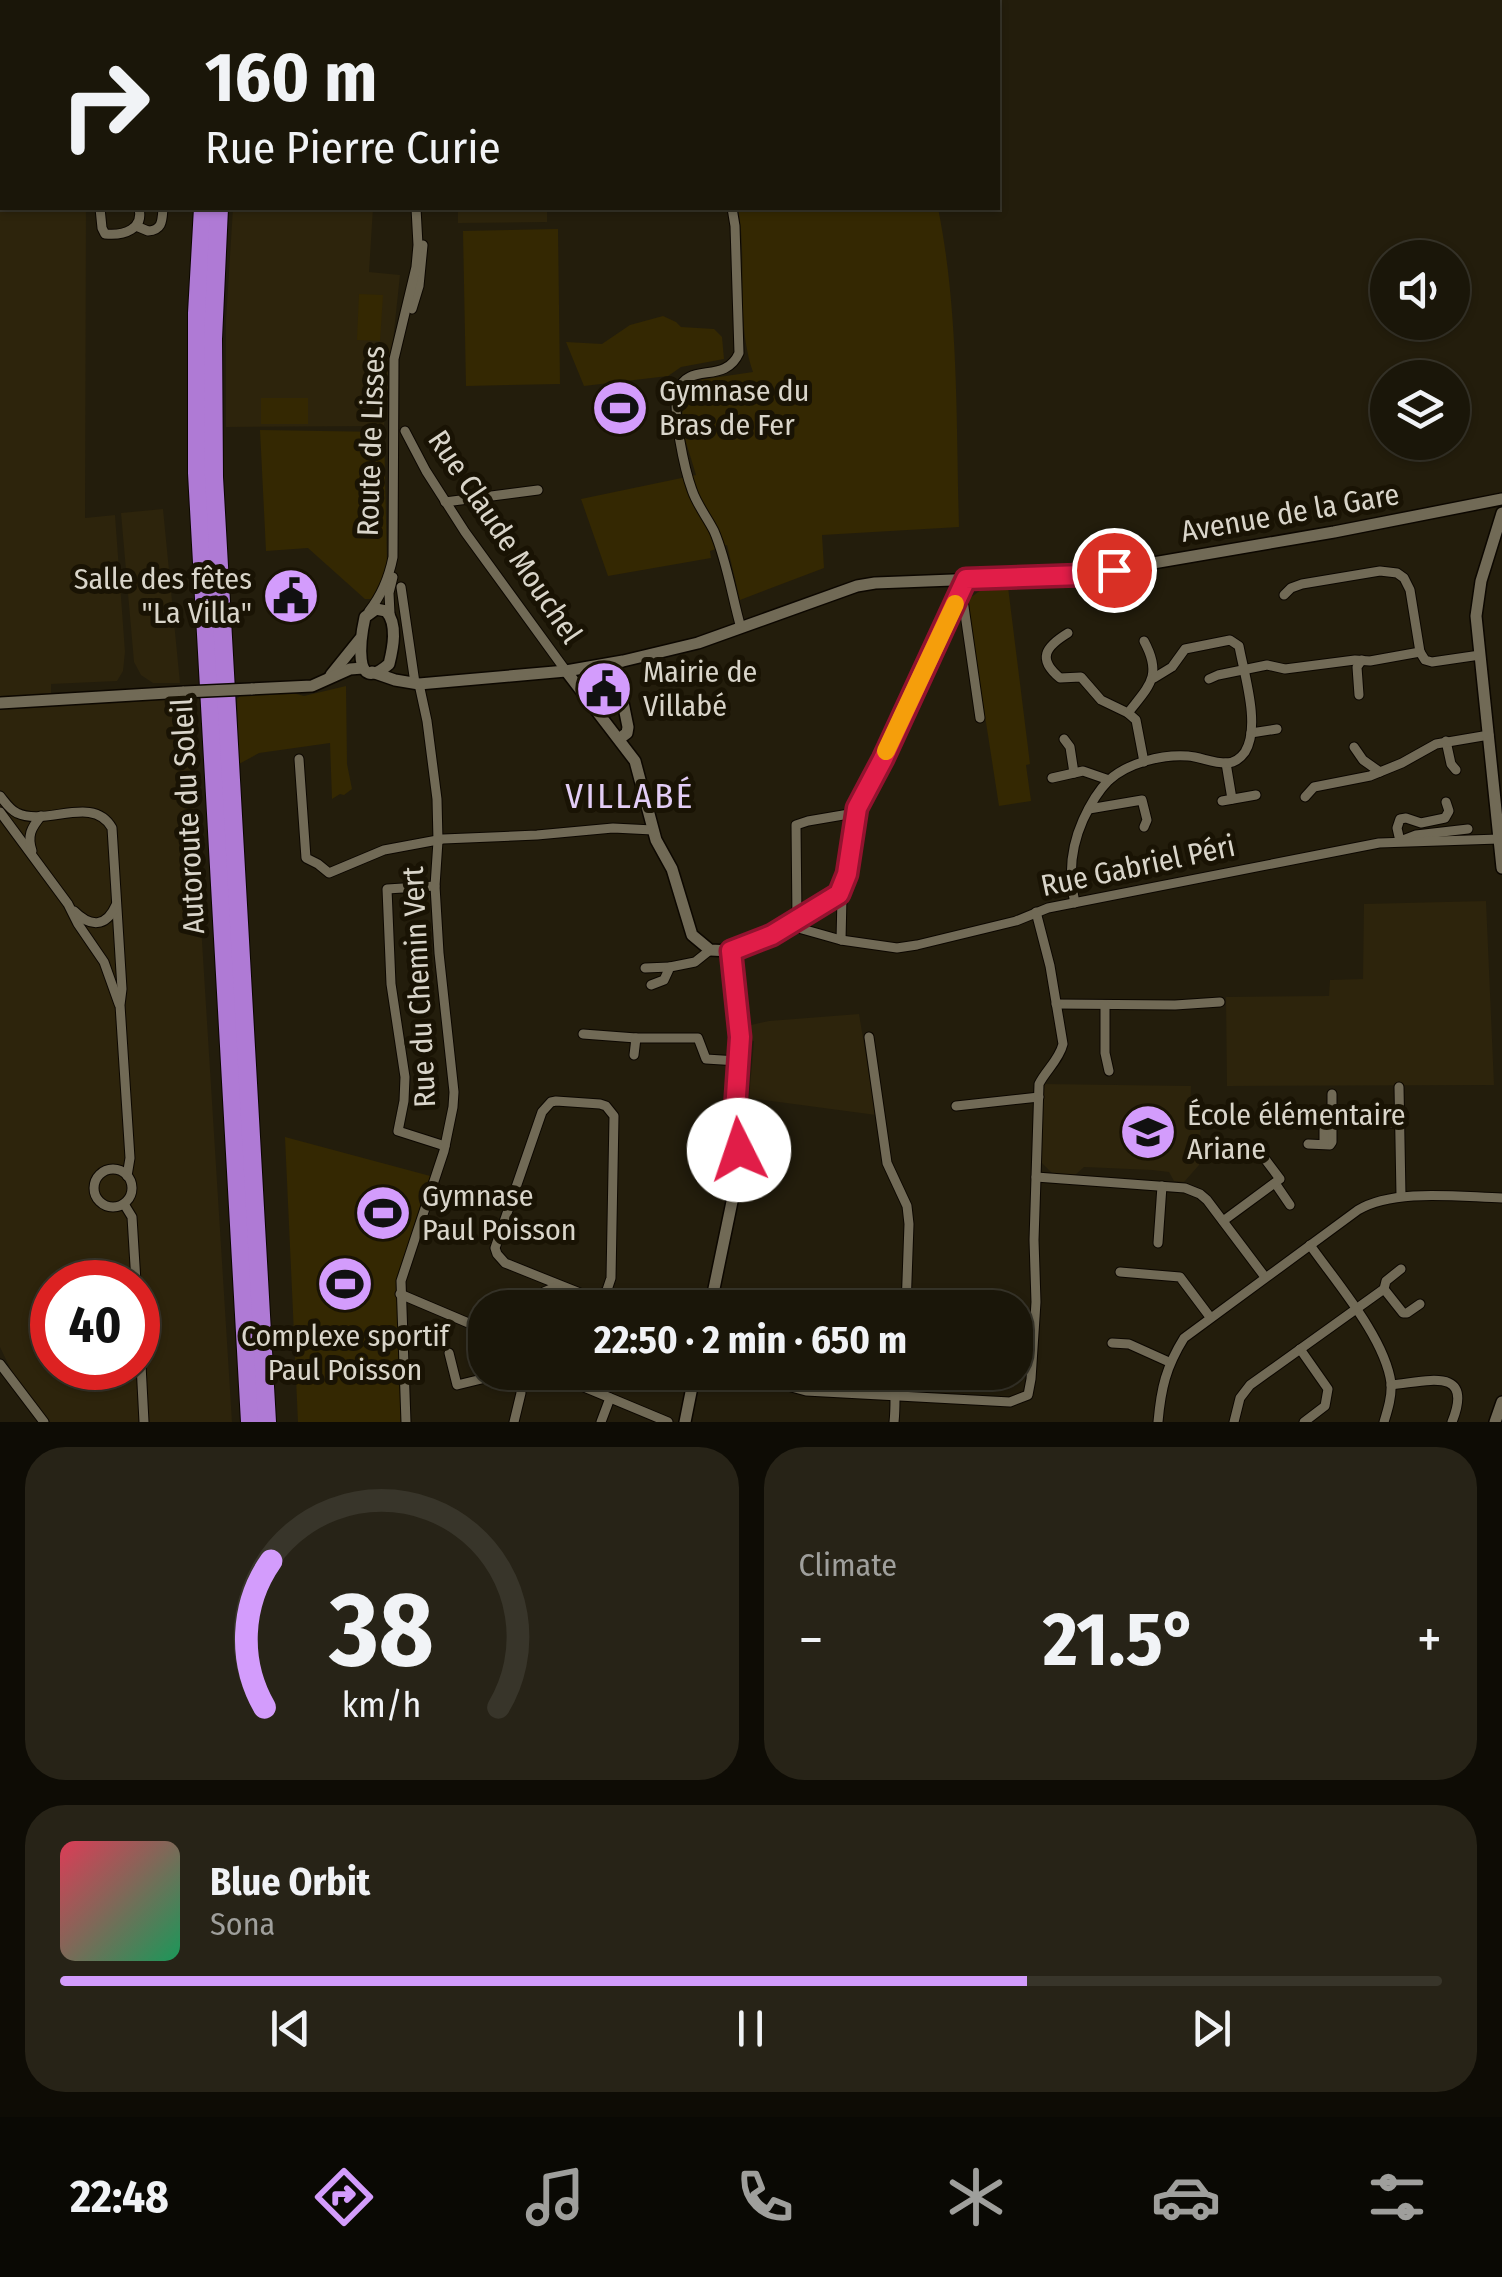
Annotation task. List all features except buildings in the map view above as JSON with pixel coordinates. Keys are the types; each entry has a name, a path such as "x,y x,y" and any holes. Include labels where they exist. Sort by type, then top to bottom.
{"highway":[{"path":"192,210 190,294 195,411"},
{"name":"Autoroute du Soleil","path":"202,210 195,411 250,1422"},
{"name":"Autoroute du Soleil","path":"219,210 212,339 214,477 267,1422"}],"street":[{"path":"100,210 102,228 105,234 112,235 131,231 141,216 140,210"},
{"path":"136,226 148,231 158,228 162,224 162,210"},
{"name":"Route de Lisses","path":"369,612 391,569 394,359 416,267 418,210"},
{"name":"Route de Lisses","path":"390,614 389,593 396,563 399,362 422,267 418,210"},
{"path":"732,210 739,353 727,369 695,374 685,380 676,397 678,432 691,488 714,532 741,628"},
{"name":"Rue Claude Mouchel","path":"405,430 445,502 566,670"},
{"path":"445,502 538,490"},
{"name":"Avenue de la Gare","path":"413,683 615,663 698,642 857,586 964,584 1083,575 1502,499"},
{"path":"1502,513 1477,603 1476,625 1502,868"},
{"path":"1284,594 1302,584 1380,571 1397,572 1410,590 1420,652 1425,660 1480,654"},
{"path":"964,584 980,718"},
{"path":"566,670 635,762 656,840 672,870 692,935 710,950 731,951 772,935 839,894 847,874 854,815 964,584"},
{"name":"Rue du Chemin Vert","path":"402,587 413,683 433,763 438,841 435,886 454,1092 445,1146 402,1272 406,1422"},
{"path":"4,702 312,686 350,670 368,670 378,672 389,664 393,628 390,614 382,609 365,617 359,660 368,670 413,683"},
{"path":"1068,633 1047,653 1046,665 1060,678 1081,677 1097,697 1136,720 1144,762"},
{"path":"330,676 362,636"},
{"path":"1075,903 1071,876 1076,836 1109,780 1133,766 1168,756 1226,763 1244,753 1252,721 1238,646 1230,640 1184,649 1172,667 1154,678 1128,713"},
{"path":"1144,641 1154,678"},
{"path":"1209,679 1267,666 1285,669 1420,652"},
{"path":"1359,696 1357,667 1362,660"},
{"path":"615,663 628,727 619,739"},
{"path":"389,664 413,683"},
{"path":"1251,733 1276,729"},
{"path":"1306,797 1314,788 1356,781 1446,741 1489,735"},
{"path":"1064,739 1070,747 1074,773"},
{"path":"1446,741 1456,770"},
{"path":"1354,747 1363,760 1380,772"},
{"path":"299,759 306,858 329,874 384,850 438,841 613,828 653,830"},
{"path":"1226,763 1227,800 1256,795"},
{"path":"1052,778 1083,772 1109,780"},
{"path":"0,796 16,813 41,816 92,812 108,820 113,833 122,990 120,1005 128,1149 128,1176 132,1188 124,1204 103,1204 94,1193 97,1178 120,1164 128,1149"},
{"path":"1090,809 1142,800 1148,820 1144,827"},
{"path":"1446,802 1445,818 1421,823 1400,819 1400,841 1468,828"},
{"path":"0,812 68,904 104,962 120,1005"},
{"path":"796,921 796,826 854,815"},
{"path":"32,854 30,831 41,816"},
{"name":"Rue Gabriel Péri","path":"796,921 802,930 897,948 1075,903 1379,843 1499,838"},
{"path":"435,886 387,889 392,984 405,1077 398,1130 445,1146"},
{"path":"839,894 841,940"},
{"path":"68,904 85,921 95,923 106,920 117,902"},
{"path":"802,1390 1010,1402 1028,1396 1036,1302 1039,1084 1060,1054 1062,1044 1050,966 1036,912"},
{"path":"645,968 695,962 710,950"},
{"path":"714,1290 740,1163 735,1120 740,1037 731,951"},
{"path":"651,986 664,980 670,966"},
{"path":"1056,1004 1220,1002"},
{"path":"1105,1005 1109,1070"},
{"path":"583,1034 698,1038 706,1058 738,1061"},
{"path":"634,1054 636,1038"},
{"path":"869,1038 887,1163 907,1206 907,1290"},
{"path":"1399,1088 1401,1196"},
{"path":"1332,1094 1333,1123"},
{"path":"956,1106 1039,1097"},
{"path":"556,1101 606,1106 616,1122 610,1284 603,1294 590,1297 536,1276 500,1260 495,1248 542,1112 556,1101"},
{"path":"1308,1144 1324,1144 1324,1123 1400,1123"},
{"path":"1223,1221 1280,1179 1265,1159"},
{"path":"110,1170 128,1176"},
{"path":"1036,1177 1186,1188 1200,1194 1265,1277"},
{"path":"1275,1183 1290,1205"},
{"path":"1158,1243 1162,1186"},
{"path":"1158,1422 1169,1362 1184,1338 1370,1203 1401,1196 1502,1198"},
{"path":"124,1204 132,1217 135,1260"},
{"path":"1310,1246 1380,1348 1391,1385 1384,1422"},
{"path":"1234,1422 1246,1389 1384,1288 1386,1281 1402,1270"},
{"path":"1120,1272 1180,1277 1210,1318"},
{"path":"536,1276 543,1290"},
{"path":"547,1290 561,1286"},
{"path":"1384,1288 1403,1313 1420,1304"},
{"path":"400,1294 468,1323"},
{"path":"1112,1343 1129,1344 1169,1362"},
{"path":"1300,1349 1328,1389 1325,1406 1304,1422"},
{"path":"450,1354 458,1385 468,1382"},
{"path":"0,1364 44,1422"},
{"path":"1391,1385 1438,1378 1448,1381 1457,1390 1459,1404 1452,1422"},
{"path":"142,1390 144,1422"},
{"path":"514,1422 521,1390"},
{"path":"591,1390 668,1422"},
{"path":"685,1422 691,1390"},
{"path":"894,1390 894,1422"},
{"path":"600,1422 610,1398"},
{"path":"1496,1422 1502,1402"}],"shaded area":[{"path":"0,210 86,210 85,518 115,515 125,652 123,671 117,681 51,684 51,701 184,692 232,1422 50,1422 11,1370 0,1347"},
{"path":"233,210 373,210 369,272 400,275 384,426 226,427 226,320"},
{"path":"458,210 547,210 547,222 458,223"},
{"path":"738,210 938,210 953,327 959,527 822,535 824,568 740,600 727,545 710,551 711,558 608,576 581,499 696,475 682,429 683,392 692,381 753,372 744,332"},
{"path":"558,229 560,384 466,386 463,231"},
{"path":"359,294 383,295 380,341 357,340"},
{"path":"663,316 681,327 714,329 722,337 724,359 681,367 668,376 584,386 566,342 602,344 630,325"},
{"path":"261,398 308,398 308,424 261,424"},
{"path":"260,430 384,432 387,563 371,599 365,599 308,548 266,551"},
{"path":"163,509 180,683 153,683 141,675 134,662 121,513"},
{"path":"1008,587 1031,801 999,806 967,600 981,590"},
{"path":"346,686 347,764 352,789 344,795 332,799 330,743 259,753 239,764 240,696 304,696"},
{"path":"1486,901 1494,1085 1227,1086 1226,997 1329,996 1330,980 1363,979 1364,904"},
{"path":"859,1014 876,1115 749,1098 754,1041 744,1040 742,1027"},
{"path":"1044,1084 1191,1086 1190,1113 1201,1115 1199,1165 1184,1182 1174,1181 1169,1172 1152,1170 1084,1167 1075,1175 1052,1173 1041,1162"},
{"name":"Complexe sportif Paul Poisson","path":"285,1137 434,1177 401,1272 405,1422 298,1422"}],"slow traffic":[{"path":"886,751 955,604"}],"place":[{"name":"Gymnase du Bras de Fer","path":"620,408"},
{"name":"Salle des fêtes \"La Villa\"","path":"291,596"},
{"name":"Mairie de Villabé","path":"604,689"},
{"name":"École élémentaire Ariane","path":"1148,1132"},
{"name":"Gymnase Paul Poisson","path":"383,1213"},
{"name":"Complexe sportif Paul Poisson","path":"345,1284"}],"district":[{"name":"VILLABÉ","path":"630,796"}],"route":[{"path":"739,1150 735,1111 740,1037 731,951 772,935 839,894 847,874 854,815 966,579 1083,575 1114,570"}]}
